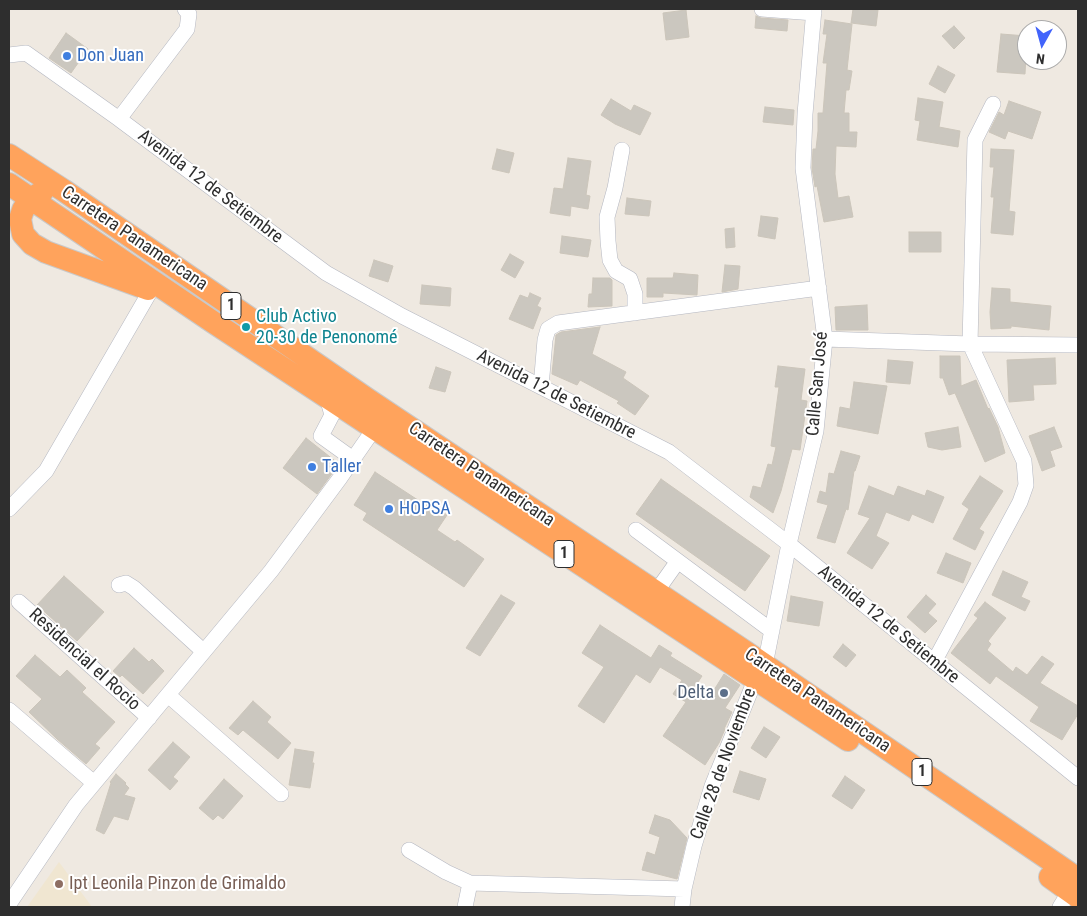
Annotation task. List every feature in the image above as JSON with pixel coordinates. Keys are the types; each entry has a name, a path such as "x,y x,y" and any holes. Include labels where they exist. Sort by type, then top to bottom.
{"highway":[{"name":"Carretera Panamericana","path":"9,155 367,399 656,592 940,801 1071,893"},
{"name":"Carretera Panamericana","path":"9,184 374,429 756,666"},
{"path":"63,190 42,192 30,199 23,210 20,224 26,239 46,252 187,304"},
{"path":"367,399 376,416 374,429"}],"street":[{"path":"119,119 187,29 189,14 185,9"},
{"path":"762,9 814,11"},
{"name":"Calle San José","path":"756,666 772,631 789,544 816,431 825,339 803,168 805,114 814,11"},
{"name":"Avenida 12 de Setiembre","path":"9,54 26,53 119,119 326,273 402,316 669,452 789,544 1078,778"},
{"path":"934,662 1020,502 1026,485 1024,461 970,344 975,140 993,104"},
{"path":"622,150 607,217 608,241 610,260 616,271 630,279 633,287 635,313"},
{"path":"541,387 545,340 548,329 558,324 819,288"},
{"path":"9,509 46,471 151,290"},
{"path":"825,339 970,344 1078,345"},
{"path":"326,397 332,415 321,436 353,459"},
{"path":"9,904 76,805 271,571 374,429"},
{"path":"636,530 772,631"},
{"path":"656,592 678,561"},
{"path":"119,585 126,583 134,588 203,651"},
{"name":"Residencial el Rocio","path":"19,602 149,718"},
{"name":"Calle 28 de Noviembre","path":"682,907 684,889 694,846 712,786 756,666"},
{"path":"168,695 281,794"},
{"path":"9,710 94,783"},
{"path":"409,850 446,872 470,883 684,889"},
{"path":"465,907 470,883"}],"shaded area":[{"name":"Ipt Leonila Pinzon de Grimaldo","path":"59,862 92,907 27,907"}],"building":[{"path":"853,9 878,10 876,26 851,23"},
{"path":"686,10 689,37 666,40 663,13"},
{"path":"756,16 788,20 787,31 755,28"},
{"path":"825,20 852,24 847,70 852,71 849,90 846,90 844,113 849,113 849,132 857,132 856,147 836,146 835,174 838,198 849,196 853,217 824,222 812,168 813,149 816,149 818,131 818,113 823,113 827,63 823,63 827,34 823,34"},
{"path":"954,26 965,38 954,49 942,36"},
{"name":"Don Juan","path":"66,33 88,49 71,73 49,58"},
{"path":"1001,34 1017,35 1017,70 1025,70 1025,74 997,72"},
{"path":"938,66 955,75 945,93 929,84"},
{"path":"918,98 943,102 939,127 960,131 958,147 917,140 920,121 915,120"},
{"path":"611,99 631,111 634,105 651,113 640,135 615,124 601,115"},
{"path":"1009,101 1041,112 1032,139 1008,131 1005,139 989,132 999,112 1004,115"},
{"path":"765,107 794,110 793,125 763,122"},
{"path":"497,149 514,153 509,173 492,169"},
{"path":"991,149 1014,150 1009,211 1015,212 1013,235 991,233 994,197 991,197 994,167 990,167"},
{"path":"568,158 591,161 586,195 590,196 588,209 571,206 570,216 550,213 554,188 563,189"},
{"path":"627,198 651,201 649,216 625,214"},
{"path":"761,216 778,218 775,239 758,236"},
{"path":"734,228 735,247 726,248 725,229"},
{"path":"909,232 941,232 941,252 909,252"},
{"path":"562,236 591,240 588,257 560,253"},
{"path":"510,254 524,262 515,278 501,270"},
{"path":"374,260 393,266 388,282 369,276"},
{"path":"725,265 740,266 738,289 722,292"},
{"path":"674,273 698,275 697,295 663,293 663,297 647,297 647,278 673,278"},
{"path":"593,278 610,278 612,280 612,306 588,307 589,294 592,294"},
{"path":"422,285 451,288 450,306 420,304"},
{"path":"992,288 1010,289 1010,302 1051,306 1049,330 1011,326 1011,328 991,329"},
{"path":"530,293 541,298 537,306 541,308 533,329 509,319 520,295 528,298"},
{"path":"867,305 868,330 836,330 835,307"},
{"path":"600,327 592,354 626,372 623,378 649,396 635,415 617,403 619,401 580,380 577,385 552,374 556,335 561,332"},
{"path":"940,356 960,356 961,386 976,380 998,427 1005,453 985,462 955,393 949,395 943,378 940,378"},
{"path":"1055,358 1056,384 1033,385 1034,400 1009,402 1007,360"},
{"path":"888,360 913,362 910,384 886,382"},
{"path":"778,366 805,369 801,400 807,401 800,450 792,449 773,513 750,497 753,486 761,488 768,464 772,465 776,447 771,446 779,387 775,387"},
{"path":"436,367 451,372 445,392 429,388"},
{"path":"854,382 887,386 878,434 837,426 840,407 850,409"},
{"path":"958,427 961,447 942,450 928,447 925,433"},
{"path":"1054,427 1062,447 1050,451 1055,466 1042,471 1029,436"},
{"name":"Taller","path":"306,438 339,464 317,494 283,468"},
{"path":"841,451 860,456 854,471 848,510 846,509 835,543 817,538 828,505 817,502 820,491 826,493 829,473 834,474"},
{"path":"375,472 424,504 426,501 447,515 437,530 455,542 457,540 484,559 464,587 363,520 367,513 354,505"},
{"path":"980,476 1003,491 979,529 984,532 975,550 953,539 969,509 962,504"},
{"path":"661,479 770,556 745,591 636,514"},
{"path":"869,486 894,496 898,486 925,496 927,490 944,497 933,523 912,514 909,521 886,512 876,536 889,543 872,569 847,553 870,518 858,514"},
{"path":"946,553 971,563 963,583 937,573"},
{"path":"1003,571 1028,582 1021,597 1030,601 1025,611 992,595"},
{"path":"64,576 104,612 77,641 37,605"},
{"path":"501,595 515,603 480,656 466,648"},
{"path":"926,595 936,604 928,613 937,621 925,633 907,617"},
{"path":"791,596 823,602 819,626 787,621"},
{"path":"985,602 1006,618 988,641 991,644 987,650 1013,672 1016,667 1027,675 1042,656 1054,664 1040,683 1078,706 1078,714 1062,740 1030,721 1039,707 996,676 990,684 951,653 978,618 974,615"},
{"path":"600,625 651,658 659,645 672,653 670,656 702,676 694,688 709,698 724,674 740,685 725,708 732,712 719,743 705,765 663,736 686,702 673,694 682,680 660,667 650,683 636,674 604,723 578,706 604,667 582,653"},
{"path":"843,644 856,655 846,667 833,657"},
{"path":"134,648 149,662 152,659 164,671 143,694 122,675 120,677 113,671"},
{"path":"35,655 60,677 67,670 86,688 82,692 115,722 95,744 100,748 86,764 29,712 42,699 16,676"},
{"path":"253,701 271,717 267,722 291,743 278,759 243,730 238,735 229,728"},
{"path":"764,727 780,737 766,758 751,748"},
{"path":"173,742 190,757 173,777 178,781 170,790 148,770"},
{"path":"295,749 314,752 310,788 289,785"},
{"path":"740,771 766,779 759,800 733,792"},
{"path":"116,774 129,788 124,795 135,798 128,820 114,816 104,834 96,830 110,782"},
{"path":"845,776 865,790 852,809 832,796"},
{"path":"224,779 243,796 223,819 218,815 213,820 199,808"},
{"path":"655,815 670,820 687,838 677,879 642,870 647,852 655,855 660,837 649,833"}],"place":[{"name":"Don Juan","path":"67,56"},
{"name":"Club Activo 20-30 de Penonomé","path":"246,327"},
{"name":"Taller","path":"312,467"},
{"name":"HOPSA","path":"389,509"},
{"name":"Delta","path":"724,693"},
{"name":"Ipt Leonila Pinzon de Grimaldo","path":"59,884"}]}
